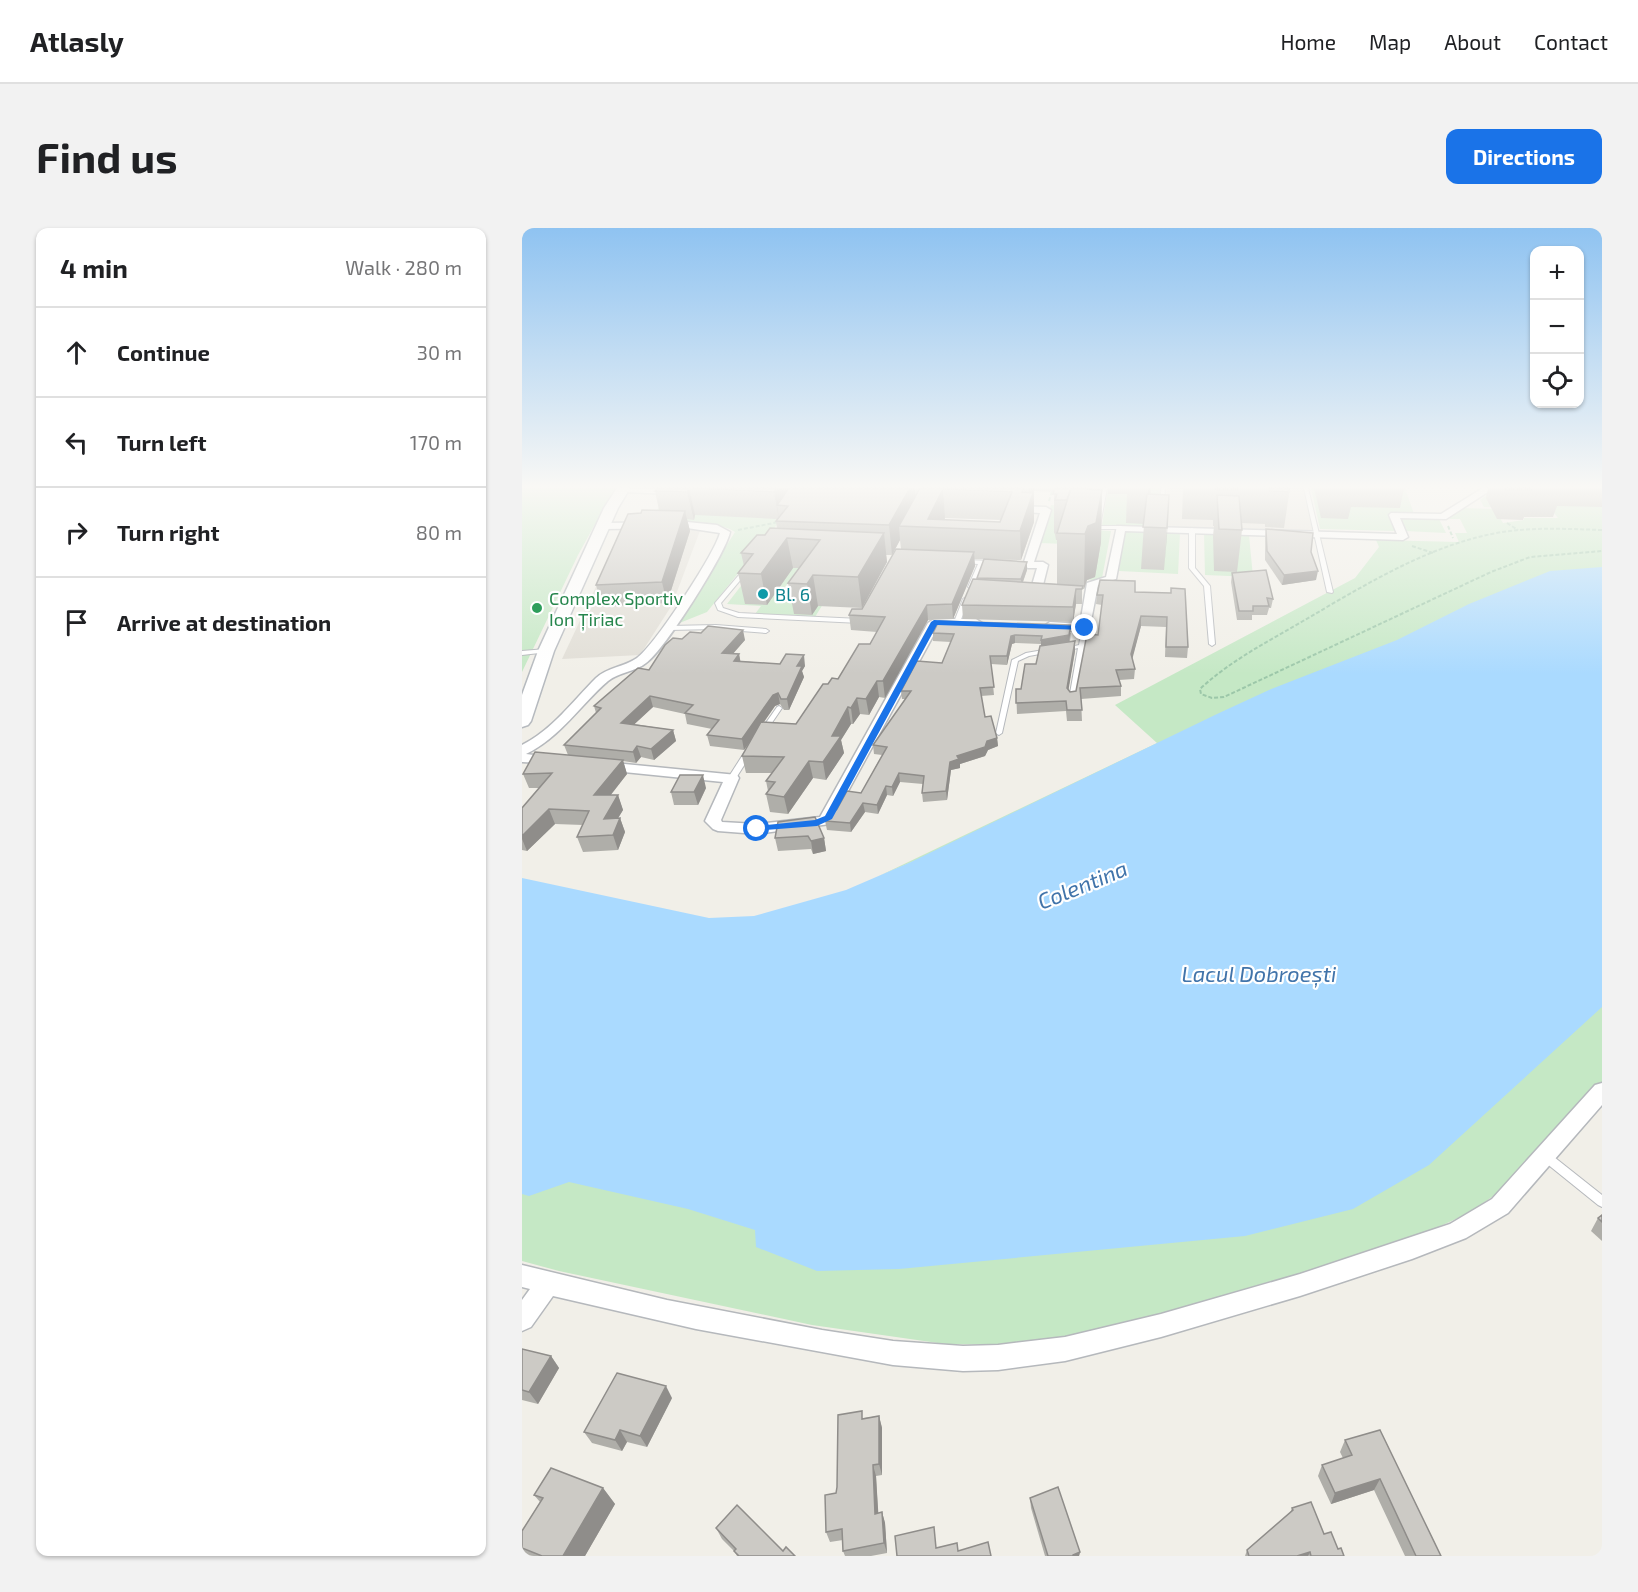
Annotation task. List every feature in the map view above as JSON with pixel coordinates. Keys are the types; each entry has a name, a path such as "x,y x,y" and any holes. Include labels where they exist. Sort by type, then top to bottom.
{"street":[{"path":"522,721 546,651 591,550"},
{"path":"522,751 545,737 606,676 642,660 669,628 716,550"},
{"path":"1033,550 1028,565 1043,566 1031,592 1058,593"},
{"path":"1038,626 1085,628 1085,595 1093,582 1111,579 1117,550"},
{"path":"592,765 732,778 713,821 718,826 757,829 825,821 934,622 992,624"},
{"path":"522,758 569,762"},
{"path":"522,1276 685,1315 847,1346 935,1356 1030,1355 1148,1329 1304,1284 1452,1235 1480,1221 1500,1206 1602,1091"},
{"path":"522,1319 548,1284"}],"lane":[{"path":"1192,550 1192,568 1207,586 1212,644"},
{"path":"1321,550 1330,592"},
{"path":"752,561 718,603 720,609 738,615 860,621 865,612"},
{"path":"954,562 1005,564"},
{"path":"957,622 981,563"},
{"path":"1017,564 1028,565"},
{"path":"970,589 981,590"},
{"path":"669,628 716,627 766,631"},
{"path":"1072,699 1085,628"},
{"path":"999,733 1015,660 1028,654 1081,646"},
{"path":"522,653 546,651"},
{"path":"761,734 779,708"},
{"path":"732,778 755,743"},
{"path":"1545,1155 1602,1202"}],"path":[{"path":"1423,550 1433,553"},
{"path":"1442,550 1346,597 1234,661 1200,689 1201,694 1212,698 1224,697 1424,601 1530,557 1602,551"}],"shaded area":[{"path":"613,550 693,550 672,605 640,655 562,659"}],"green space":[{"path":"522,550 581,550 578,555 522,672"},
{"path":"724,550 757,550 707,612 677,624"},
{"path":"1065,550 1107,550 1102,578 1094,580 1058,578"},
{"path":"1122,550 1179,550 1178,574 1119,571"},
{"path":"1204,550 1250,550 1253,577 1205,575"},
{"path":"1377,550 1602,550 1602,583 1501,612 879,876 1157,743 1115,705 1355,578"},
{"path":"764,556 831,572 797,570 776,600 823,604 815,617 755,614 761,606 727,604"},
{"name":"Lacul Dobroești","path":"1602,627 1602,1086 1500,1191 1471,1212 1434,1229 1281,1280 1103,1330 1017,1345 945,1344 812,1325 522,1261 522,977 607,976"}],"water":[{"name":"Lacul Dobroești","path":"1602,567 1602,1007 1429,1165 1353,1209 1245,1236 899,1269 817,1271 756,1247 755,1230 688,1209 569,1182 529,1196 522,1194 522,878 709,918 754,916 846,890 911,862 1269,690 1397,640 1469,604 1550,571"}],"building":[{"path":"612,550 672,550 662,582 596,585"},
{"path":"744,550 778,550 761,574 738,573 753,554 741,553"},
{"path":"813,550 874,550 858,577 813,575 807,584 788,583"},
{"path":"895,550 974,552 952,604 927,605 883,681 877,681 866,699 857,698 851,708 848,707 832,736 841,736 823,762 809,761 784,797 766,794 775,782 766,781 784,757 742,756 761,722 796,724 823,684 828,684 832,678 838,679 859,644 870,644 885,617 849,615 852,609 862,609"},
{"path":"1311,550 1318,571 1284,575 1267,551"},
{"path":"984,559 1027,562 1021,579 977,578"},
{"path":"1266,570 1273,599 1267,598 1269,606 1253,606 1253,611 1239,611 1232,573"},
{"path":"973,579 1083,586 1082,589 1076,589 1073,607 962,605"},
{"path":"1100,580 1135,581 1135,592 1171,593 1171,588 1185,589 1188,647 1166,647 1167,617 1141,616 1131,654 1135,669 1116,670 1121,686 1080,688 1082,710 1067,710 1066,701 1016,703 1016,689 1021,689 1025,664 1036,664 1040,646 1075,641 1067,688 1070,692 1076,691 1087,634 1098,635 1103,595 1097,595"},
{"path":"939,621 1071,625 1069,635 1041,640 1042,636 1011,636 1007,656 990,656 994,687 980,688 985,717 991,716 997,738 987,741 985,747 957,756 959,759 950,762 946,791 922,793 924,776 899,773 892,787 886,786 877,805 863,803 850,823 825,821 837,809 847,791 861,793 887,747 873,745 911,691 901,691 917,661 942,663 954,634 933,633"},
{"path":"708,626 743,630 722,653 739,654 734,661 780,664 786,654 804,655 797,666 802,666 787,699 781,699 778,693 773,695 742,739 707,735 719,720 685,713 693,705 650,696 621,723 673,730 651,749 637,746 633,752 564,745 601,708 594,706 638,668 649,670 665,645 673,638 682,639 690,632 701,633"},
{"path":"535,752 623,760 594,795 618,795 604,819 620,818 613,835 577,837 589,811 549,809 522,836 522,808 552,773 523,774"},
{"path":"680,775 703,775 694,792 671,792"},
{"path":"815,817 824,838 811,841 808,836 775,838 778,822"},
{"path":"522,1349 551,1356 529,1392 522,1390"},
{"path":"617,1373 666,1386 640,1436 620,1430 615,1440 584,1432"},
{"path":"862,1411 862,1419 879,1416 879,1464 873,1465 875,1514 882,1512 884,1543 843,1551 842,1529 826,1532 825,1495 836,1493 837,1487 838,1415"},
{"path":"1380,1430 1441,1556 1416,1556 1380,1479 1335,1493 1322,1465 1352,1455 1345,1440"},
{"path":"551,1468 603,1488 563,1556 542,1556 522,1548 522,1531 543,1498 534,1495"},
{"path":"1058,1487 1080,1552 1073,1556 1048,1556 1030,1498"},
{"path":"1311,1502 1324,1534 1331,1532 1338,1549 1341,1548 1344,1556 1311,1556 1310,1552 1297,1556 1249,1556 1247,1550 1293,1510 1292,1508"},
{"path":"737,1505 783,1551 786,1547 795,1556 739,1556 734,1551 736,1549 716,1528"},
{"path":"934,1527 936,1548 957,1543 958,1551 988,1542 991,1556 897,1556 895,1536"}],"place":[{"name":"Bl. 6","path":"763,594"},
{"name":"Complex Sportiv Ion Țiriac","path":"537,608"}],"route":[{"path":"757,829 817,823 829,817 934,622 1085,628"}],"water label":[{"name":"Colentina","path":"1082,884"}]}
